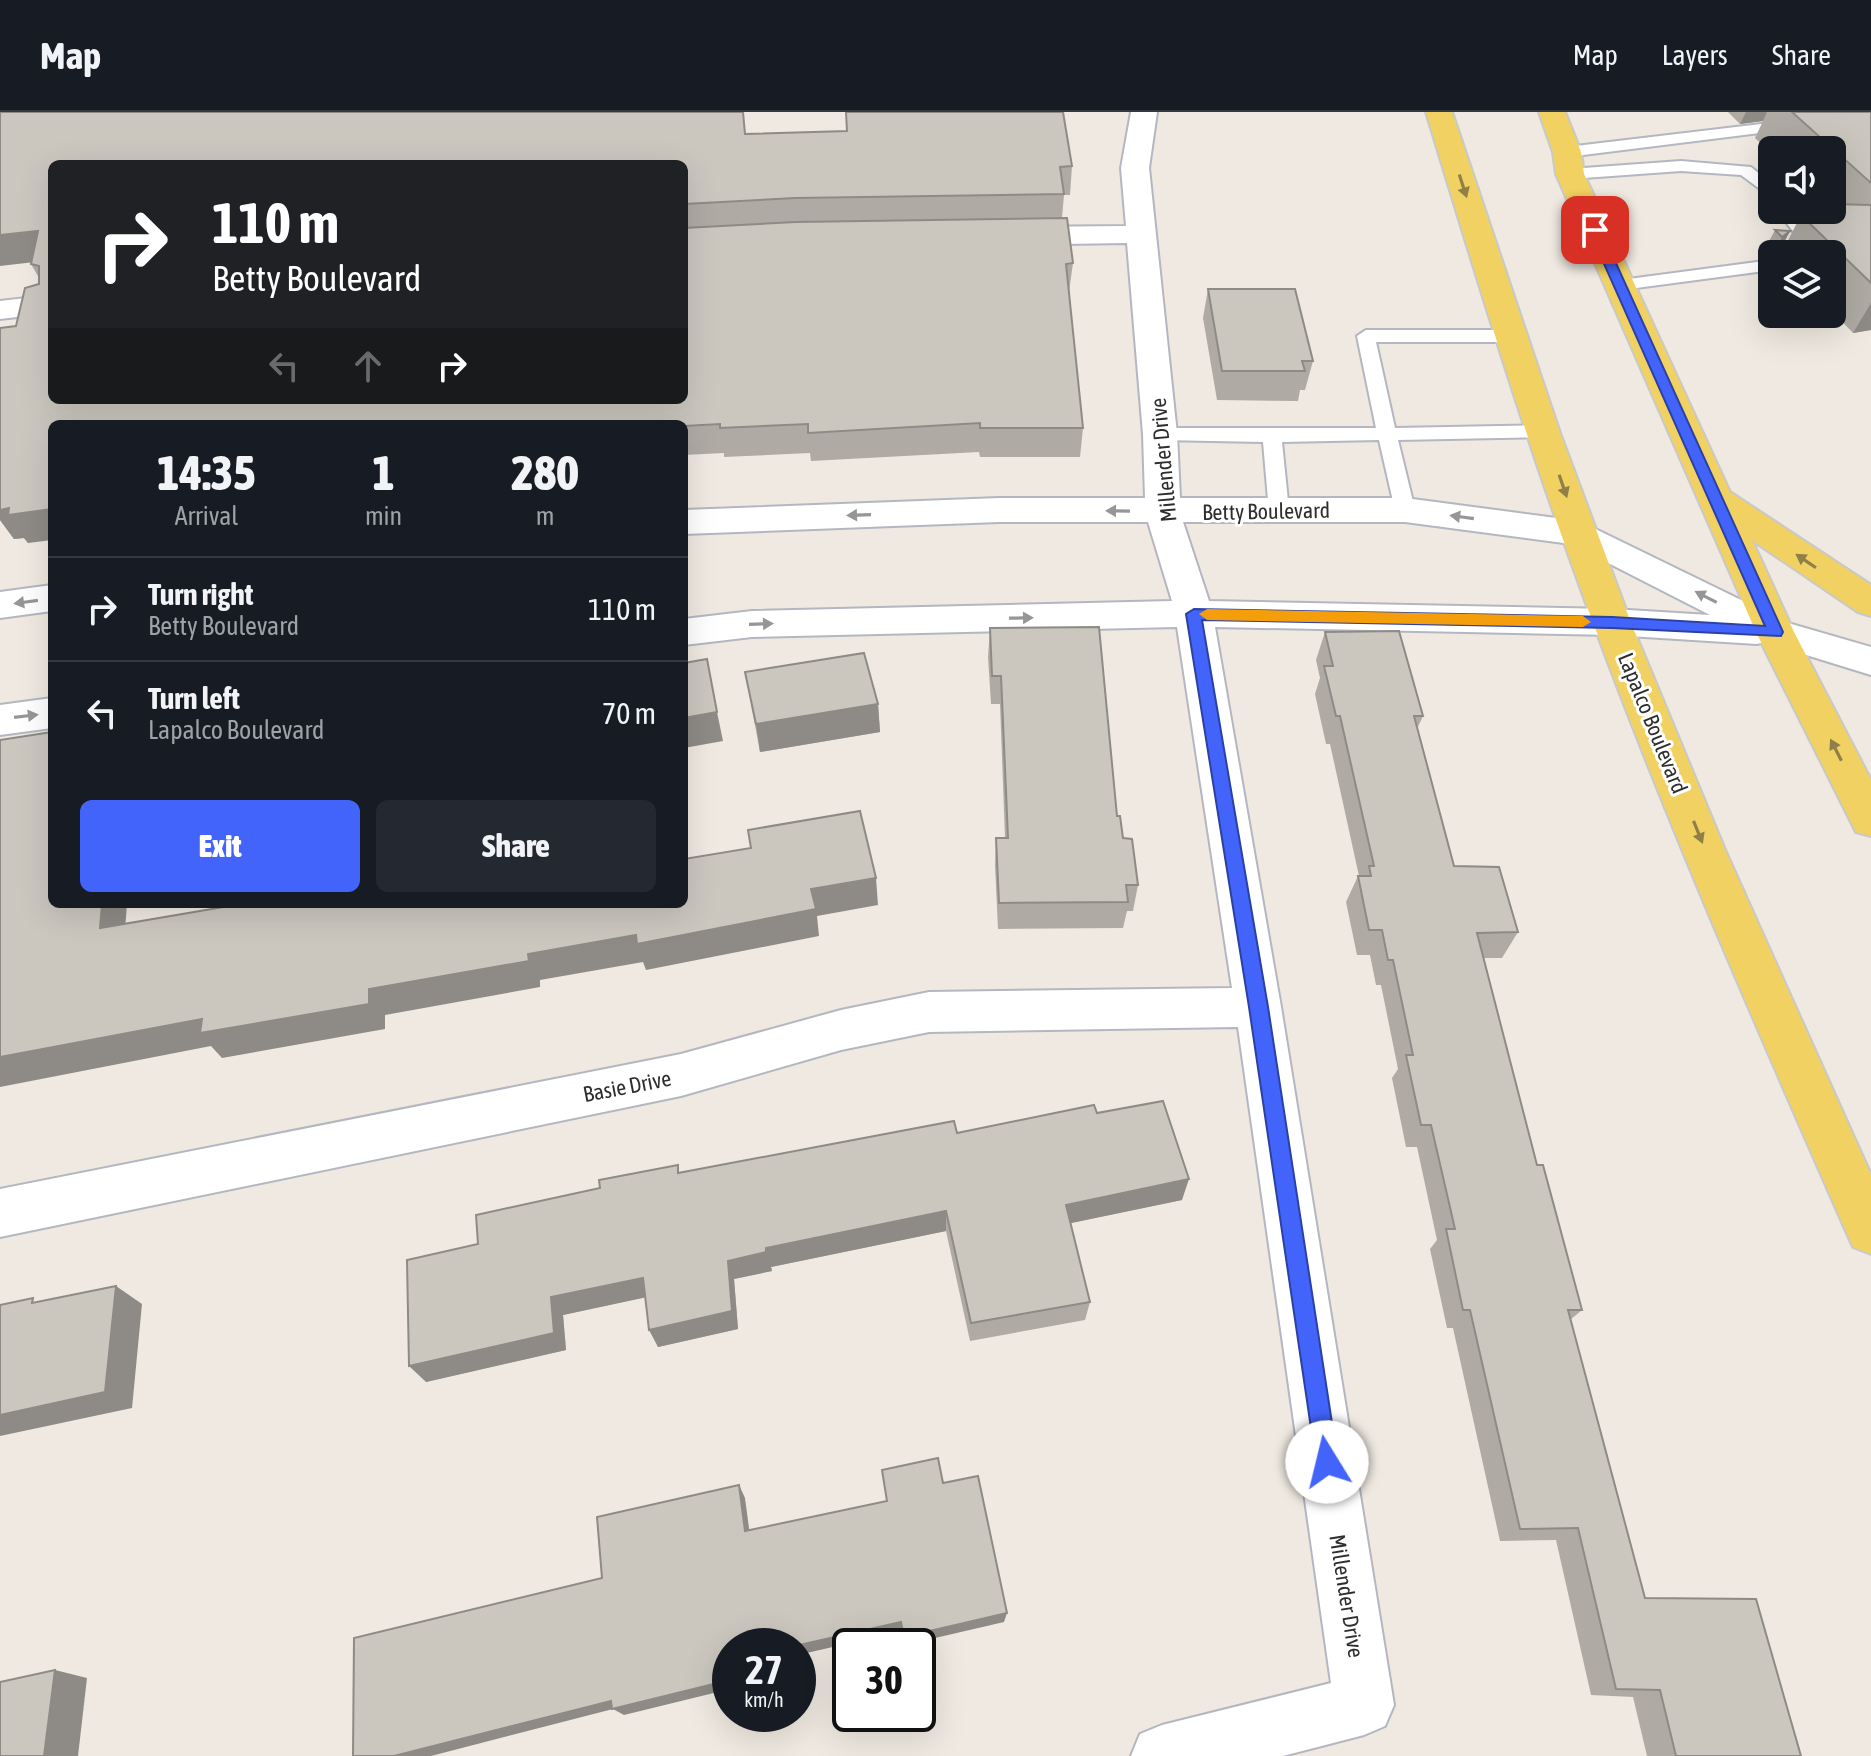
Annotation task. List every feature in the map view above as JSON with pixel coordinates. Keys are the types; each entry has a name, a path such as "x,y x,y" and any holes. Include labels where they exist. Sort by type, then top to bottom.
{"main road":[{"name":"Lapalco Boulevard","path":"1439,112 1579,533 1612,622 1800,1074 1871,1230"},
{"path":"1552,112 1558,158 1621,285 1775,632 1866,791"},
{"path":"1716,500 1871,603"},
{"path":"1800,1074 1871,1171"}],"street":[{"name":"Millender Drive","path":"1144,112 1135,168 1160,434 1163,512 1194,614 1258,1007 1364,1705 1162,1756"},
{"path":"985,236 1141,234"},
{"path":"0,310 48,304"},
{"name":"Betty Boulevard","path":"688,522 999,510 1405,510 1579,533 1775,632 1871,661"},
{"path":"0,605 48,599"},
{"name":"Betty Boulevard","path":"688,632 752,624 1194,614 1612,622 1775,632"},
{"path":"0,720 48,714"},
{"name":"Basie Drive","path":"0,1213 681,1075 841,1030 929,1012 1258,1007"}],"lane":[{"path":"1558,158 1810,123"},
{"path":"1558,158 1745,170 1758,181"},
{"path":"1796,224 1807,238 1804,240"},
{"path":"1621,285 1758,267"},
{"path":"1405,510 1366,336 1513,336"},
{"path":"1160,434 1272,436 1545,431"},
{"path":"1272,436 1279,511"}],"building":[{"path":"0,112 743,112 745,134 847,131 846,112 1063,112 1072,166 1060,167 1064,194 795,198 688,204 688,160 48,160 48,404 688,404 688,228 796,222 1067,218 1073,263 1066,264 1083,428 980,428 980,423 808,433 808,424 720,428 720,424 688,426 688,420 48,420 48,510 8,515 9,508 0,510 0,328 16,326 25,288 39,284 39,266 31,264 38,231 0,235"},
{"path":"1792,112 1871,112 1871,183 1846,161 1846,136 1819,136"},
{"path":"1846,204 1871,205 1871,283 1846,259 1846,240 1827,240 1810,224 1846,224"},
{"path":"1775,230 1790,231 1782,237"},
{"path":"1208,289 1295,289 1313,361 1302,361 1305,371 1222,371"},
{"path":"1099,627 1117,816 1120,816 1123,838 1132,839 1138,885 1126,885 1128,902 999,903 996,838 1008,838 1001,676 992,676 990,628"},
{"path":"1399,631 1423,716 1414,716 1454,866 1499,867 1518,932 1477,933 1537,1165 1543,1165 1582,1310 1568,1310 1645,1598 1756,1599 1801,1756 1676,1756 1660,1690 1616,1689 1578,1528 1520,1529 1470,1310 1463,1310 1446,1229 1455,1229 1431,1125 1421,1125 1406,1055 1413,1055 1393,960 1388,960 1382,930 1369,930 1358,876 1371,876 1369,866 1374,866 1340,716 1336,716 1324,666 1333,666 1325,632"},
{"path":"864,653 878,704 756,724 745,672"},
{"path":"707,659 717,712 688,717 688,662"},
{"path":"48,733 48,908 102,908 100,928 218,908 688,908 688,858 751,848 748,830 860,811 876,878 811,889 816,909 637,944 636,935 528,954 529,961 369,989 369,1004 200,1033 202,1019 0,1057 0,740"},
{"path":"1163,1101 1189,1179 1066,1205 1090,1302 971,1323 946,1211 766,1248 766,1252 728,1261 732,1311 649,1330 643,1278 551,1297 554,1333 409,1366 407,1260 478,1244 476,1215 600,1188 599,1180 678,1165 678,1173 954,1121 957,1133 1094,1105 1097,1113"},
{"path":"116,1286 105,1392 0,1415 0,1305 33,1298 32,1303"},
{"path":"938,1458 943,1483 978,1476 1007,1613 936,1630 902,1628 901,1622 874,1628 832,1628 832,1638 816,1641 816,1628 712,1628 712,1684 612,1709 611,1701 394,1756 353,1756 354,1638 602,1578 597,1517 739,1485 745,1531 887,1501 882,1470"},
{"path":"55,1670 44,1756 0,1756 0,1682"}],"slow traffic":[{"path":"1207,614 1583,622"}],"route":[{"path":"1327,1462 1194,614 1612,622 1775,632 1595,230"}]}
